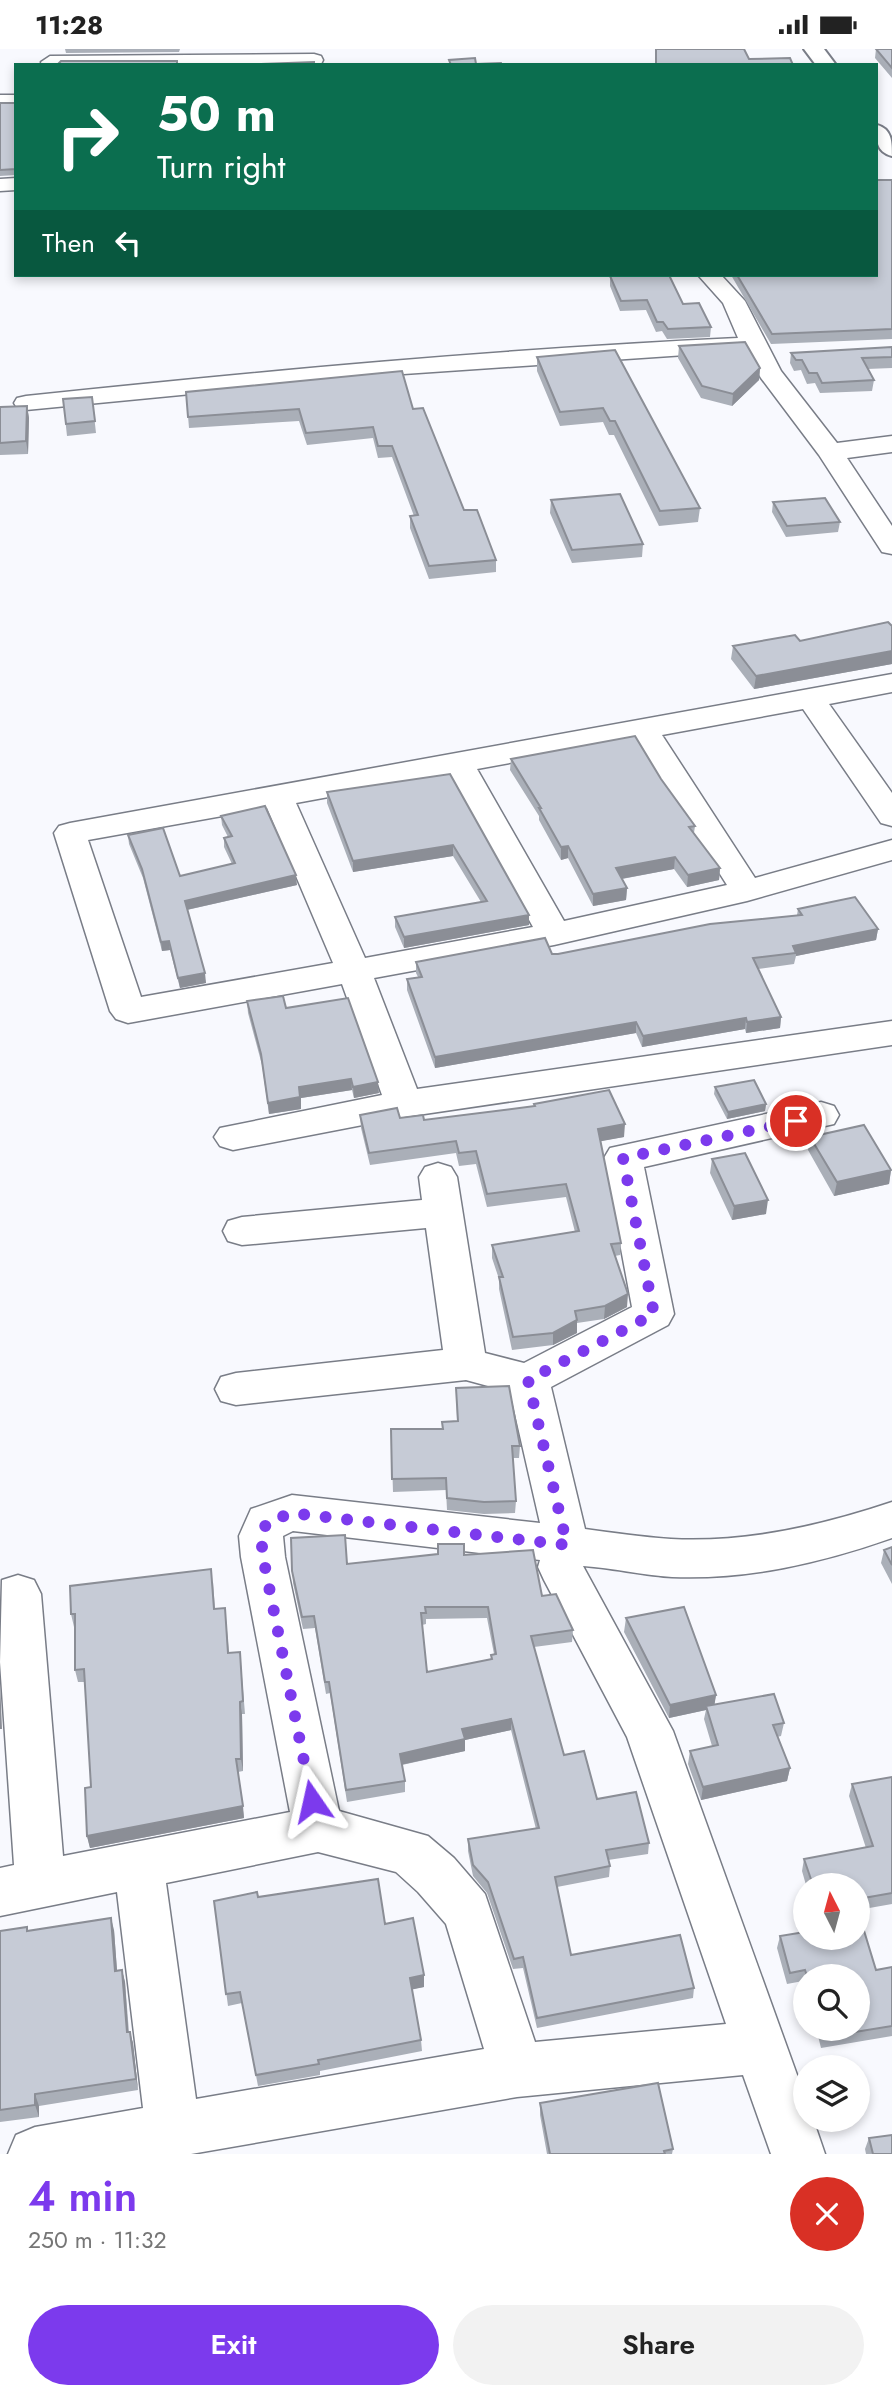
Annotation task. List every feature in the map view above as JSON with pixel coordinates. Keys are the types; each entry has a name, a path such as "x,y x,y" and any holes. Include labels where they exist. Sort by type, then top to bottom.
{"street":[{"path":"50,62 181,58 314,60"},
{"path":"711,277 733,301 756,349 830,452 892,546"},
{"path":"26,403 470,361 631,349 756,349 785,354"},
{"path":"830,452 892,444"},
{"path":"892,683 70,833 128,1011 554,934 747,891 892,850"},
{"path":"811,698 892,816"},
{"path":"643,729 747,891"},
{"path":"458,764 554,934"},
{"path":"278,797 354,971 404,1104"},
{"path":"233,1137 404,1104 892,1033"},
{"path":"236,1389 466,1364 528,1380 654,1314 623,1158 821,1115"},
{"path":"242,1231 441,1195 466,1364"},
{"path":"528,1380 567,1545 560,1567 649,1731 798,2154"},
{"path":"318,1829 263,1557 261,1536 267,1522 292,1513 672,1558 748,1557 865,1530 892,1520"},
{"path":"18,1594 20,1888 318,1829 410,1851 436,1875 467,1911 517,2070"},
{"path":"138,1864 173,2130"},
{"path":"36,2154 517,2070 760,2047"}],"building":[{"path":"656,49 744,49 749,59 790,58 792,63 656,63"},
{"path":"876,49 892,49 892,68"},
{"path":"475,58 476,63 450,63 449,60"},
{"path":"61,61 177,61 177,63 59,63"},
{"path":"0,103 14,103 14,169 0,170"},
{"path":"878,180 892,180 892,329 772,334 738,277 878,277"},
{"path":"610,277 670,277 683,304 699,303 711,327 668,329 663,322 657,322 647,300 621,301"},
{"path":"745,342 760,368 733,394 702,386 679,346"},
{"path":"892,347 892,357 862,358 874,380 822,383 817,373 809,373 802,360 796,360 791,353"},
{"path":"615,350 700,508 660,511 615,421 610,421 603,408 560,412 537,357"},
{"path":"402,371 413,409 423,408 464,510 477,510 496,560 429,566 410,516 418,515 392,446 378,446 373,427 306,433 299,409 188,417 186,392"},
{"path":"92,397 95,421 66,424 63,399"},
{"path":"27,406 26,441 0,443 0,407"},
{"path":"620,494 643,544 572,550 551,500"},
{"path":"825,498 840,522 787,526 773,502"},
{"path":"888,622 892,626 892,651 756,676 733,646 795,635 800,641"},
{"path":"635,736 661,779 695,826 689,827 720,868 688,875 675,857 616,868 627,888 593,894 568,846 561,847 511,759"},
{"path":"450,774 529,915 404,937 395,917 487,901 453,845 353,861 327,792"},
{"path":"265,806 296,875 185,901 205,973 178,978 169,941 161,942 142,869 128,835 163,828 180,876 235,863 224,838 232,836 221,816"},
{"path":"855,897 878,929 793,946 796,953 753,958 781,1017 747,1022 746,1018 643,1036 636,1022 435,1057 407,979 422,977 416,962 545,938 552,954 558,954 710,924 802,915 798,909"},
{"path":"283,996 286,1008 348,998 378,1082 353,1087 351,1079 299,1087 300,1097 268,1103 261,1054 247,1001"},
{"path":"754,1080 766,1104 728,1112 715,1087"},
{"path":"609,1090 625,1124 598,1129 621,1243 611,1244 628,1294 605,1306 575,1311 577,1320 553,1333 513,1337 499,1277 503,1277 492,1245 579,1231 566,1184 487,1194 476,1151 459,1153 456,1141 369,1153 360,1115 397,1108 400,1118 423,1115 424,1120 535,1106 534,1104"},
{"path":"864,1125 891,1170 837,1182 810,1137"},
{"path":"745,1153 768,1200 734,1206 712,1159"},
{"path":"509,1386 520,1446 512,1446 516,1501 484,1502 447,1498 446,1478 392,1479 391,1429 443,1429 442,1422 458,1421 456,1388"},
{"path":"345,1535 347,1564 438,1554 438,1544 464,1544 464,1555 533,1550 542,1596 556,1594 573,1630 531,1636 564,1755 584,1751 597,1799 636,1792 649,1843 606,1850 610,1866 555,1877 571,1955 680,1935 694,1988 537,2018 523,1957 514,1959 488,1882 473,1865 468,1839 539,1828 511,1719 462,1729 465,1739 400,1754 405,1781 346,1790 329,1682 325,1682 314,1616 302,1617 292,1571 291,1538","holes":["425,1607 488,1607 496,1654 491,1655 492,1659 427,1672 421,1613 426,1613"]},
{"path":"892,1547 892,1565 884,1550"},
{"path":"211,1569 214,1609 225,1608 228,1653 240,1652 243,1701 240,1702 241,1759 236,1759 243,1806 87,1836 85,1788 91,1787 84,1669 75,1670 75,1614 71,1614 70,1586"},
{"path":"684,1607 716,1695 670,1705 626,1618"},
{"path":"774,1694 784,1723 773,1725 790,1768 703,1787 690,1751 718,1745 706,1706"},
{"path":"892,1777 892,1893 870,1897 870,1873 809,1873 804,1859 873,1846 852,1784"},
{"path":"378,1879 385,1924 413,1918 424,1975 410,1978 421,2040 318,2060 319,2064 256,2075 240,1992 226,1994 214,1901 257,1892 258,1897"},
{"path":"111,1918 115,1971 122,1970 127,2032 130,2032 136,2079 35,2094 35,2105 0,2110 0,1931 27,1927 27,1931"},
{"path":"793,1934 793,1950 870,1950 876,1970 892,1967 892,2026 870,2030 870,1964 793,1964 793,1972 790,1973 780,1936"},
{"path":"658,2083 673,2149 664,2151 665,2154 550,2154 540,2103"},
{"path":"892,2135 892,2154 873,2154 869,2138"}],"route":[{"path":"312,1801 263,1557 261,1536 267,1522 292,1513 567,1545 528,1380 654,1314 623,1158 796,1121"}]}
